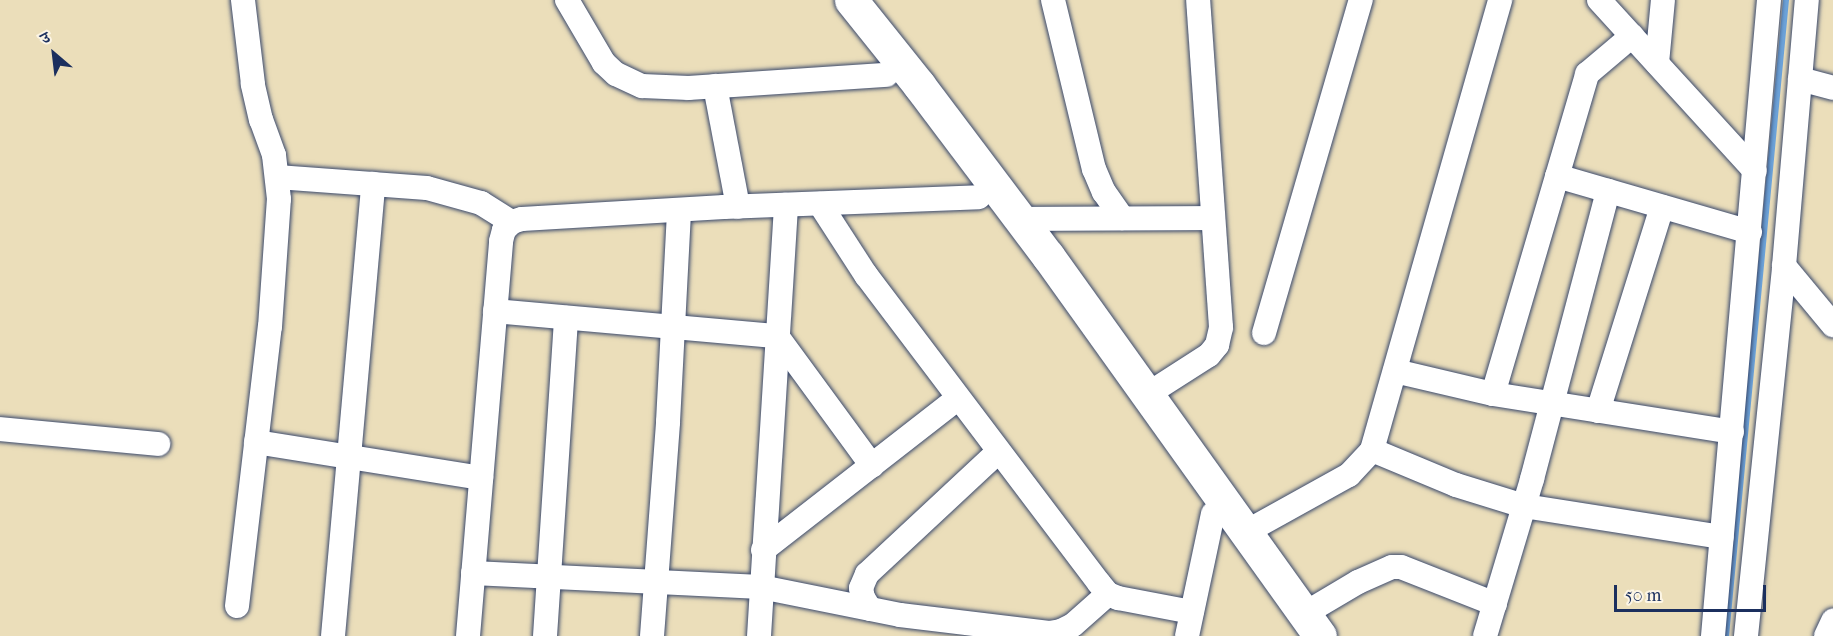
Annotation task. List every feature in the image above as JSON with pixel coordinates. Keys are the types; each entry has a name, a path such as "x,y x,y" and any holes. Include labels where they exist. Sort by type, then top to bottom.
{"street":[{"path":"237,606 278,231 277,177 274,156 261,120 253,84 243,0"},
{"path":"567,0 604,63 616,74 642,86 659,88 715,86 887,75"},
{"path":"836,0 843,16 1213,514 1309,629"},
{"path":"851,0 1020,219 1148,394 1246,532 1309,629"},
{"path":"1053,0 1094,169 1104,192 1122,218"},
{"path":"1148,394 1209,355 1217,345 1221,327 1198,0"},
{"path":"1264,333 1361,0"},
{"path":"1246,532 1349,475 1372,450 1500,0"},
{"path":"1599,0 1755,171"},
{"path":"1657,63 1663,0"},
{"path":"1713,636 1769,0"},
{"path":"1746,636 1784,266 1807,0"},
{"path":"1493,394 1587,74 1632,36"},
{"path":"1800,79 1833,88"},
{"path":"715,86 738,207"},
{"path":"1557,176 1750,232"},
{"path":"277,177 427,188 459,195 481,203 512,222"},
{"path":"333,636 373,184"},
{"path":"1485,636 1524,506 1608,191"},
{"path":"468,636 501,241 504,230 512,222 522,219 679,210 979,197"},
{"path":"820,204 866,275 998,452 1108,594 1118,598 1192,612"},
{"path":"759,636 786,205"},
{"path":"1598,411 1662,207"},
{"path":"652,636 679,210"},
{"path":"1020,219 1213,218"},
{"path":"1784,266 1833,325"},
{"path":"495,311 777,336 872,466"},
{"path":"545,636 566,318"},
{"path":"1395,371 1493,394 1732,432"},
{"path":"763,550 958,398"},
{"path":"0,429 158,444"},
{"path":"256,442 481,478"},
{"path":"1372,450 1456,485 1524,506 1722,537"},
{"path":"870,609 863,598 861,588 867,574 998,452"},
{"path":"1187,636 1213,514"},
{"path":"1309,629 1358,582 1392,567 1401,567 1495,604"},
{"path":"473,573 761,587 870,609 1049,633 1061,631 1073,625 1108,594"},
{"path":"1826,636 1833,621"}],"waterway":[{"path":"1726,636 1786,0"}]}
